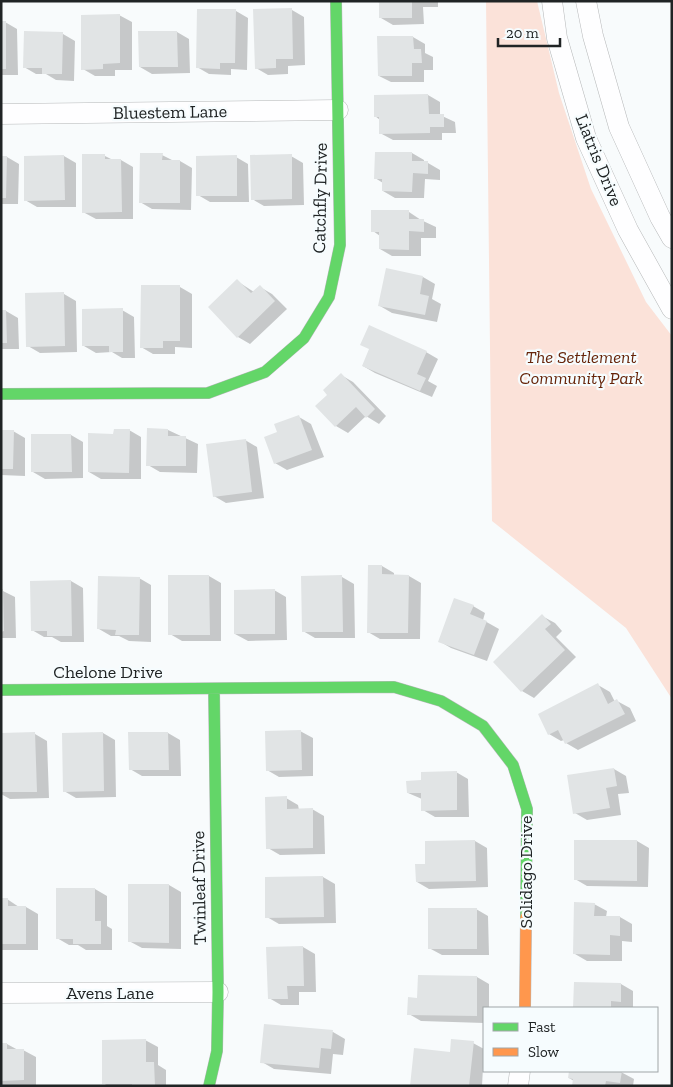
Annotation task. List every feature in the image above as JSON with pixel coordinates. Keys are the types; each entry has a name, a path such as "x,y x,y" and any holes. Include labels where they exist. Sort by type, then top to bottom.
{"street":[{"name":"Catchfly Drive","path":"1,394 208,392 265,372 304,338 329,297 340,245 336,1"},
{"name":"Liatris Drive","path":"552,1 557,38 586,138 628,230 672,308"},
{"name":"Liatris Drive","path":"586,1 593,36 619,127 660,217 672,238"},
{"name":"Bluestem Lane","path":"1,114 338,110"},
{"name":"Solidago Drive","path":"214,688 394,687 441,701 483,726 513,765 527,809 525,1007"},
{"name":"Chelone Drive","path":"1,690 214,688"},
{"name":"Twinleaf Drive","path":"209,1086 217,1052 218,992 214,688"},
{"name":"Avens Lane","path":"1,994 218,992"},
{"path":"518,1086 520,1072"}],"green space":[{"name":"The Settlement Community Park","path":"486,1 537,1 559,93 591,189 646,302 672,336 672,699 626,628 492,521"}],"building":[{"path":"379,1 412,1 412,18 379,18"},
{"path":"292,8 293,59 276,59 276,68 255,69 253,9"},
{"path":"197,9 236,9 235,63 220,63 220,69 196,68"},
{"path":"120,14 120,63 103,64 103,69 81,70 81,15"},
{"path":"1,21 6,21 6,69 1,69"},
{"path":"24,31 63,32 62,74 42,74 42,68 23,68"},
{"path":"138,31 177,31 178,67 139,67"},
{"path":"377,36 413,36 414,49 421,49 422,63 412,63 412,76 378,76"},
{"path":"428,94 429,114 444,114 444,127 430,127 430,133 379,134 379,117 374,117 374,95"},
{"path":"375,152 412,152 412,161 428,161 428,174 413,173 412,192 382,191 382,179 374,179"},
{"path":"140,153 163,153 162,160 180,160 180,203 139,203"},
{"path":"82,154 105,154 105,159 121,159 122,212 82,213"},
{"path":"292,154 292,199 251,200 250,155"},
{"path":"64,155 65,200 24,201 24,156"},
{"path":"237,155 237,196 196,196 196,156"},
{"path":"1,156 7,156 6,198 1,198"},
{"path":"371,210 409,210 409,219 424,219 424,232 409,231 409,250 379,249 379,232 371,232"},
{"path":"386,268 423,276 420,294 429,296 425,315 378,306"},
{"path":"237,279 251,293 260,285 275,301 237,338 208,307"},
{"path":"141,285 180,285 180,341 163,341 163,348 140,348"},
{"path":"64,292 65,346 26,347 25,293"},
{"path":"123,308 123,352 109,352 109,346 82,346 82,309"},
{"path":"1,310 6,310 7,343 1,343"},
{"path":"369,325 427,351 417,374 426,378 420,391 362,366 369,349 360,345"},
{"path":"341,373 375,409 366,418 356,407 335,427 315,406 327,395 323,390"},
{"path":"299,415 312,450 274,464 264,437 277,432 274,424"},
{"path":"147,428 168,429 168,436 186,436 186,466 146,466"},
{"path":"114,429 130,429 129,473 88,472 88,433 113,434"},
{"path":"1,430 14,430 13,469 1,469"},
{"path":"31,434 71,434 72,472 31,472"},
{"path":"246,439 252,492 213,497 206,444"},
{"path":"368,565 382,565 382,574 409,575 408,633 367,633"},
{"path":"168,575 209,575 210,635 168,635"},
{"path":"342,575 343,632 302,632 301,576"},
{"path":"98,576 140,577 139,635 115,635 116,630 97,629"},
{"path":"71,580 72,636 47,636 47,631 31,631 30,581"},
{"path":"1,589 3,589 4,631 1,632"},
{"path":"275,589 275,634 234,634 234,590"},
{"path":"454,598 474,605 470,614 487,621 474,655 438,642"},
{"path":"542,614 551,624 545,629 565,650 521,692 493,662"},
{"path":"598,683 608,704 617,699 625,714 565,744 558,730 548,735 538,714"},
{"path":"301,730 302,770 266,771 265,731"},
{"path":"35,732 37,792 1,792 1,733"},
{"path":"103,732 104,791 63,792 62,733"},
{"path":"128,732 168,732 169,770 129,770"},
{"path":"614,768 617,786 606,788 610,808 573,814 567,775"},
{"path":"457,771 457,810 421,811 421,793 407,793 406,781 421,780 421,772"},
{"path":"287,796 287,809 313,808 313,848 266,849 265,797"},
{"path":"475,840 476,881 416,882 415,864 425,864 425,841"},
{"path":"574,840 637,840 637,881 574,880"},
{"path":"323,876 324,917 265,918 265,877"},
{"path":"128,884 169,884 169,943 128,942"},
{"path":"56,888 95,888 95,921 101,921 101,944 73,944 73,939 56,939"},
{"path":"1,898 8,898 8,906 26,906 26,944 1,944"},
{"path":"574,902 595,903 594,916 620,916 620,936 610,935 610,955 573,954"},
{"path":"428,908 477,908 477,949 428,949"},
{"path":"303,946 304,986 287,986 288,999 268,999 266,947"},
{"path":"418,975 477,976 477,1016 407,1015 408,997 417,998"},
{"path":"574,982 621,983 621,1002 611,1001 611,1007 573,1007"},
{"path":"264,1024 333,1030 331,1049 321,1048 319,1068 260,1063"},
{"path":"146,1039 146,1062 154,1062 155,1086 102,1084 102,1040"},
{"path":"451,1039 474,1041 469,1086 410,1086 414,1048 450,1052"},
{"path":"1,1043 7,1043 7,1049 24,1049 24,1080 1,1081"},
{"path":"569,1072 622,1072 620,1083 606,1081 605,1086 572,1086 573,1079 568,1078"}],"traffic: fast":[{"path":"1,394 208,393 265,372 304,338 329,297 340,245 336,1"},
{"path":"1,690 394,687 441,701 483,726 513,765 527,809 526,917"},
{"path":"209,1086 217,1051 218,992 214,689"}],"traffic: slow":[{"path":"525,1007 526,917"}]}
